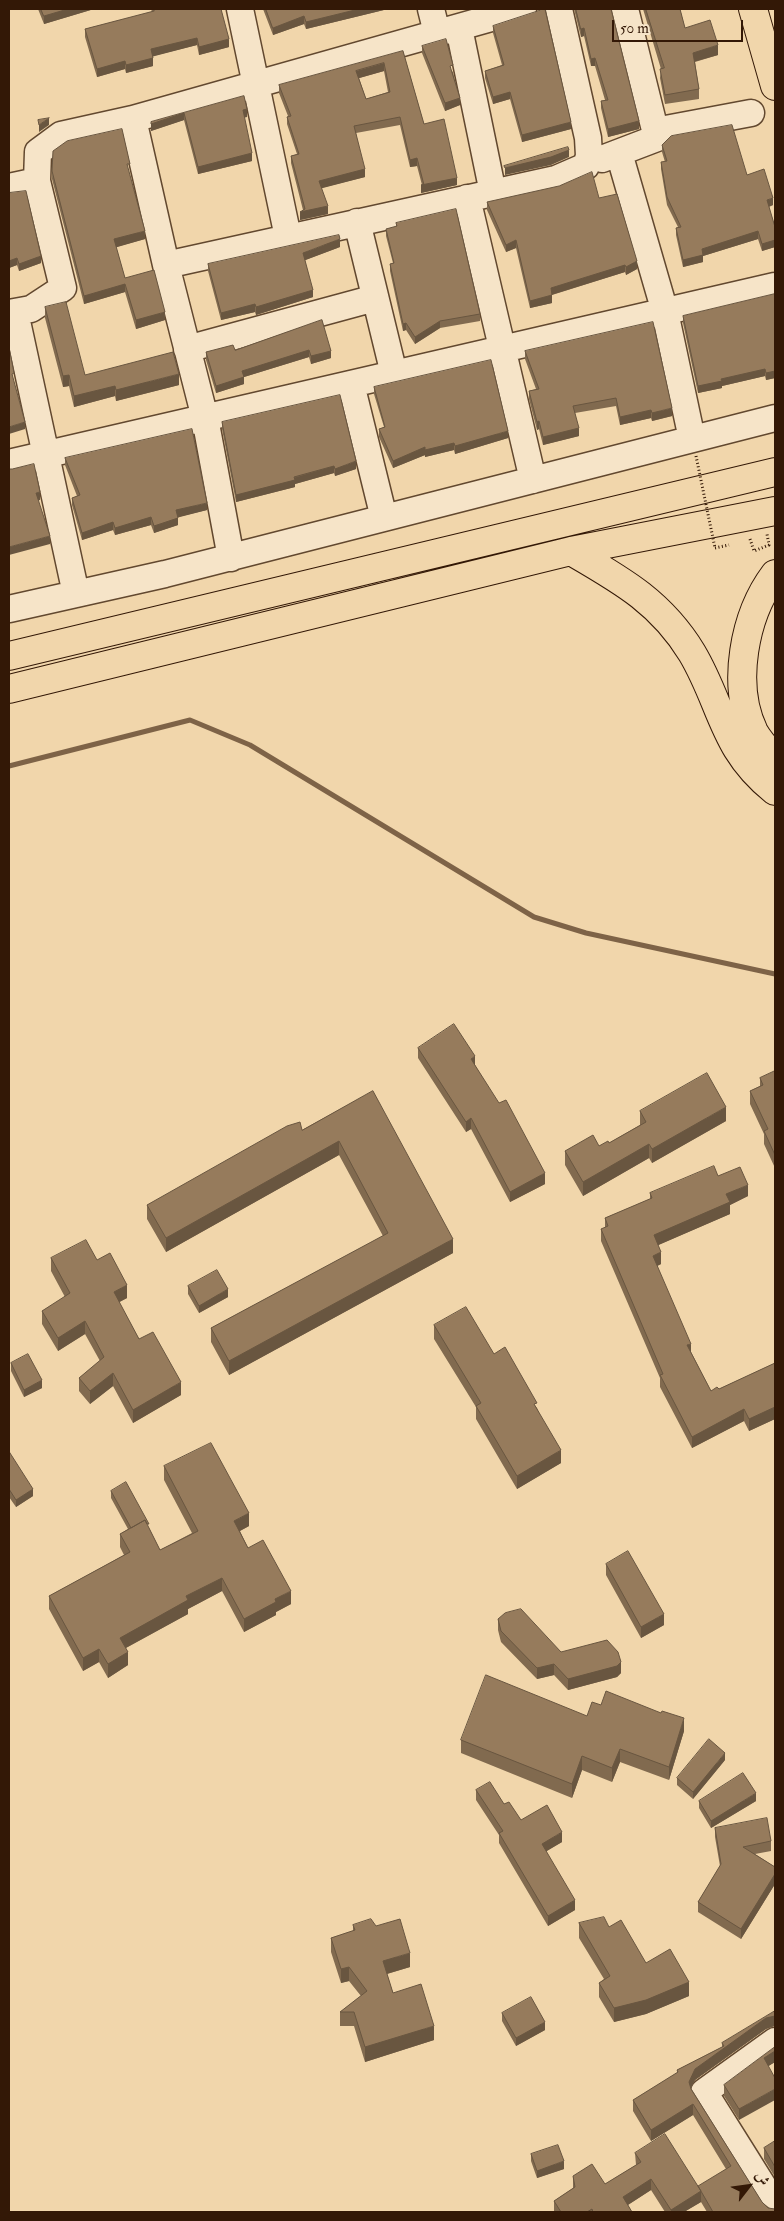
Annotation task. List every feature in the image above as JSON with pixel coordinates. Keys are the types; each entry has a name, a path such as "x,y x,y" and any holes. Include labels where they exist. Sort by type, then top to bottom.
{"highway":[{"path":"753,9 775,86"},
{"path":"9,656 775,472"},
{"path":"9,689 571,551 775,511"},
{"path":"571,551 627,584 653,604 672,624 692,654 726,731 740,756 759,778 775,791"},
{"path":"775,574 757,607 748,632 742,668 745,706 754,733 775,759"}],"street":[{"path":"240,9 288,237"},
{"path":"76,594 12,313 31,309 63,288 37,181 38,152 46,144 61,135 133,119 256,83 442,23 523,9"},
{"path":"558,9 588,138 589,156 586,166"},
{"path":"166,265 556,179 657,138 625,9"},
{"path":"442,23 493,193"},
{"path":"655,131 751,112"},
{"path":"133,119 166,265 205,418 230,558"},
{"path":"619,153 665,312 694,448"},
{"path":"9,187 37,181"},
{"path":"467,198 533,480"},
{"path":"357,222 394,374"},
{"path":"9,463 775,286"},
{"path":"187,349 375,298"},
{"path":"351,384 384,518"},
{"path":"9,609 230,558 533,480 694,448 775,418"},
{"path":"775,2041 704,2092 775,2204"}],"path":[{"path":"694,448 716,548 733,544"},
{"path":"742,541 751,539 754,551"}],"building":[{"path":"41,9 68,9 44,16"},
{"path":"153,9 221,9 229,39 199,47 197,38 151,49 153,58 126,65 125,61 97,69 85,29 154,11"},
{"path":"266,9 359,9 306,22 304,16 273,28"},
{"path":"545,9 571,122 522,135 510,92 493,97 485,71 504,65 493,26"},
{"path":"576,9 611,9 639,121 608,129 601,101 608,100 595,58 591,59 584,28 581,29"},
{"path":"646,9 680,9 685,28 710,20 718,45 693,53 699,89 665,95 660,69 664,68"},
{"path":"446,39 453,65 450,66 460,98 445,103 422,46"},
{"path":"403,51 424,124 444,119 457,178 424,184 417,158 410,160 400,117 354,126 365,169 319,181 328,206 300,212 305,209 291,156 299,154 287,117 291,116 279,85","holes":["384,63 390,92 366,99 356,71"]},
{"path":"244,96 247,109 243,110 252,153 198,167 184,113 151,124 151,122"},
{"path":"49,118 39,125 38,120"},
{"path":"732,125 747,175 764,169 773,198 767,200 775,227 775,240 762,244 758,231 702,249 703,255 683,260 676,228 681,227 667,197 661,162 667,161 662,145 671,136"},
{"path":"122,129 130,164 127,164 145,231 114,239 125,278 154,270 165,312 136,320 125,284 84,296 52,171 53,151 67,141"},
{"path":"568,147 569,150 551,157 505,168 504,166"},
{"path":"592,172 599,198 617,194 637,261 626,267 625,265 551,288 552,295 530,301 516,240 506,245 487,202 559,186"},
{"path":"26,191 41,256 19,264 17,258 9,261 9,193"},
{"path":"456,209 480,314 440,321 415,337 406,323 403,324 390,264 394,263 386,229 397,226 396,223"},
{"path":"339,235 340,239 303,253 313,290 256,307 255,304 221,313 208,264"},
{"path":"775,294 775,371 766,373 765,369 698,386 683,316"},
{"path":"66,302 85,375 173,352 179,374 116,390 115,386 74,396 69,375 63,376 45,307"},
{"path":"322,320 331,351 311,356 309,350 242,371 244,377 216,386 206,352 233,345 235,350"},
{"path":"653,322 672,408 652,413 651,410 620,417 616,398 573,406 579,428 543,437 529,391 539,389 525,351"},
{"path":"9,347 14,373 12,374 25,422 9,427"},
{"path":"491,360 508,431 455,446 454,443 425,450 425,447 393,461 379,429 385,427 374,387"},
{"path":"340,395 356,461 335,469 334,466 294,477 295,480 236,495 222,422"},
{"path":"192,429 207,503 176,510 178,518 154,526 151,517 115,528 113,522 82,533 72,498 80,495 65,458"},
{"path":"34,464 40,492 36,493 50,536 9,547 9,469"},
{"path":"454,1024 475,1056 471,1059 499,1103 506,1100 545,1173 510,1192 471,1118 466,1122 418,1048"},
{"path":"775,1071 775,1155 764,1131 768,1129 750,1091 763,1085 760,1078"},
{"path":"707,1073 726,1107 652,1149 649,1144 583,1182 565,1151 593,1135 599,1146 608,1141 609,1143 646,1122 640,1111"},
{"path":"373,1091 453,1239 229,1361 211,1328 388,1233 339,1141 166,1238 147,1205 287,1126 300,1122 302,1130"},
{"path":"714,1166 718,1176 740,1167 748,1185 726,1194 730,1202 654,1235 661,1252 653,1256 691,1344 687,1345 711,1391 775,1363 775,1407 749,1419 744,1409 692,1437 660,1375 663,1374 601,1229 608,1226 605,1218 652,1198 650,1193"},
{"path":"86,1240 97,1260 110,1253 127,1285 114,1292 139,1339 153,1332 181,1382 133,1410 113,1373 90,1391 79,1378 104,1357 85,1321 58,1338 42,1311 70,1293 51,1258"},
{"path":"217,1270 228,1289 199,1306 188,1286"},
{"path":"466,1307 494,1354 505,1347 537,1403 534,1404 561,1450 517,1476 476,1406 481,1403 434,1325"},
{"path":"28,1354 42,1380 24,1390 11,1363"},
{"path":"211,1443 249,1513 234,1521 248,1548 263,1540 291,1591 275,1599 276,1602 244,1619 222,1578 186,1596 188,1600 120,1638 128,1652 108,1664 99,1649 83,1658 49,1596 130,1552 120,1534 145,1520 160,1550 198,1531 164,1466"},
{"path":"10,1453 33,1489 16,1500 9,1489"},
{"path":"126,1482 149,1524 145,1520 131,1528 111,1491"},
{"path":"628,1551 664,1614 641,1627 606,1564"},
{"path":"521,1609 561,1652 607,1640 618,1652 621,1662 617,1666 568,1679 554,1664 537,1668 501,1631 498,1619 505,1613"},
{"path":"486,1675 587,1716 592,1702 601,1705 606,1691 661,1713 662,1711 684,1718 669,1767 620,1749 612,1768 582,1756 572,1784 461,1740"},
{"path":"709,1739 725,1753 693,1792 677,1778"},
{"path":"743,1773 756,1793 711,1821 699,1801"},
{"path":"490,1782 504,1804 509,1802 521,1820 547,1805 562,1832 542,1844 575,1900 548,1916 499,1833 503,1831 476,1790"},
{"path":"767,1818 771,1841 743,1847 775,1867 775,1874 741,1929 698,1902 721,1864 715,1828"},
{"path":"604,1917 609,1927 621,1920 646,1963 670,1949 689,1982 646,2000 614,2008 599,1983 610,1976 579,1923"},
{"path":"371,1919 376,1926 400,1919 410,1953 383,1961 393,1993 421,1984 434,2026 365,2047 354,2012 340,2012 367,1991 349,1967 341,1969 331,1938 355,1930 353,1925"},
{"path":"531,1997 545,2022 516,2038 502,2013"},
{"path":"775,2011 775,2016 766,2018 695,2069 689,2082 691,2089 762,2202 768,2208 775,2209 775,2212 713,2212 698,2186 731,2166 693,2104 651,2130 633,2100 678,2072 677,2070 724,2046 722,2043"},
{"path":"775,2047 775,2051 764,2058 775,2078 775,2089 739,2109 724,2085"},
{"path":"665,2134 701,2191 671,2210 651,2179 623,2197 632,2212 593,2212 592,2209 587,2212 561,2212 554,2201 575,2187 573,2176 592,2164 605,2184 641,2162 635,2153"},
{"path":"775,2141 775,2167 764,2148"},
{"path":"558,2145 564,2161 537,2171 531,2154"}],"waterway":[{"path":"9,766 190,720 250,745 534,917 586,933 775,974"}]}
